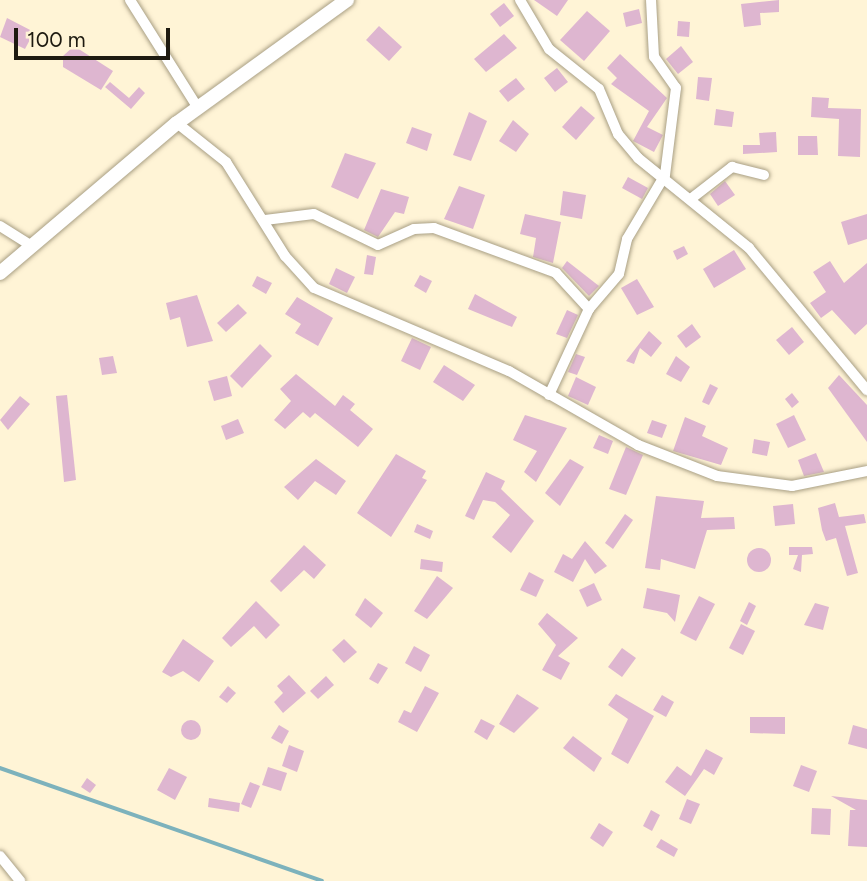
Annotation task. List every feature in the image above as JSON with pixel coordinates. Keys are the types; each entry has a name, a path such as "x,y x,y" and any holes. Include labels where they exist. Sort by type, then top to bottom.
{"main road":[{"path":"0,273 177,123 347,0"}],"street":[{"path":"130,0 198,108"},
{"path":"520,0 542,40 599,89 618,134 638,158 665,175 749,248 867,390"},
{"path":"549,395 589,309 619,274 627,239 665,175 676,88 654,57 651,0"},
{"path":"177,123 226,162 265,220 285,256 314,288 498,365 638,445 717,476 792,486 867,471"},
{"path":"692,198 732,167 764,175"},
{"path":"265,220 314,214 378,245 414,229 435,228 556,273 589,309"},
{"path":"0,226 32,246"},
{"path":"0,856 20,881"}],"building":[{"path":"534,0 568,0 557,16"},
{"path":"779,0 779,12 760,13 761,25 744,27 741,4"},
{"path":"504,3 514,16 500,27 490,14"},
{"path":"639,9 642,23 626,27 623,13"},
{"path":"587,11 610,31 584,61 560,40"},
{"path":"7,18 34,32 25,49 0,37"},
{"path":"678,21 690,22 689,37 677,36"},
{"path":"379,26 402,47 389,61 366,40"},
{"path":"504,34 517,48 486,72 474,59"},
{"path":"74,46 113,71 101,90 63,67 63,56"},
{"path":"681,46 693,62 678,74 666,59"},
{"path":"620,54 667,98 647,127 663,135 654,152 633,141 649,111 611,84 617,78 607,68"},
{"path":"557,68 568,82 555,92 544,78"},
{"path":"698,77 712,78 709,101 696,99"},
{"path":"516,78 525,89 508,102 499,91"},
{"path":"110,82 129,98 139,87 145,93 131,109 105,87"},
{"path":"812,97 829,98 828,108 861,109 860,157 838,156 839,119 811,117"},
{"path":"581,106 595,118 576,140 562,127"},
{"path":"716,109 734,112 732,127 714,125"},
{"path":"469,112 487,121 471,161 453,155"},
{"path":"513,120 529,134 516,152 499,141"},
{"path":"412,127 432,134 427,151 406,143"},
{"path":"776,132 777,152 743,154 743,145 760,145 759,133"},
{"path":"798,136 817,136 818,155 798,155"},
{"path":"345,153 376,163 358,199 331,187"},
{"path":"628,177 648,188 642,199 622,188"},
{"path":"725,181 735,195 718,206 710,194"},
{"path":"459,186 485,195 473,229 444,219"},
{"path":"381,189 409,197 404,214 395,212 378,237 364,230"},
{"path":"563,191 586,195 582,219 560,215"},
{"path":"525,214 561,222 553,263 533,257 536,238 520,234"},
{"path":"867,214 867,239 848,245 841,222"},
{"path":"684,246 688,254 677,260 673,251"},
{"path":"734,250 746,269 714,288 703,269"},
{"path":"367,255 376,257 373,275 364,274"},
{"path":"567,261 599,286 589,296 562,268"},
{"path":"830,261 844,283 867,263 867,324 855,335 832,310 821,318 810,303 826,292 813,272"},
{"path":"336,268 355,277 347,293 329,284"},
{"path":"420,275 432,281 426,293 414,286"},
{"path":"257,276 272,283 266,294 252,286"},
{"path":"637,279 654,307 637,315 621,288"},
{"path":"475,294 517,317 512,327 468,309"},
{"path":"197,295 213,341 187,347 180,317 170,320 166,303"},
{"path":"297,297 333,318 318,346 295,333 301,324 285,314"},
{"path":"238,304 247,313 226,332 217,323"},
{"path":"567,310 578,315 567,338 556,334"},
{"path":"692,324 701,337 686,348 677,336"},
{"path":"792,327 804,342 789,355 776,340"},
{"path":"649,331 662,343 651,357 640,348 634,364 626,361"},
{"path":"412,338 431,347 420,370 401,361"},
{"path":"260,344 272,356 242,388 230,376"},
{"path":"576,354 585,357 577,375 568,372"},
{"path":"113,356 117,373 102,375 99,358"},
{"path":"676,356 690,367 681,382 666,374"},
{"path":"444,365 475,385 463,401 433,382"},
{"path":"296,374 335,406 343,395 355,404 350,410 373,429 358,447 315,413 310,418 303,412 285,429 274,420 291,401 280,389"},
{"path":"839,375 867,405 867,442 828,388"},
{"path":"227,376 232,396 214,401 208,381"},
{"path":"576,377 596,387 588,405 568,396"},
{"path":"710,384 718,388 709,405 702,402"},
{"path":"792,393 799,402 792,408 785,399"},
{"path":"67,395 76,480 64,482 56,396"},
{"path":"20,396 30,404 8,430 0,420"},
{"path":"525,415 567,428 536,482 524,472 537,451 513,440"},
{"path":"794,415 806,440 788,448 776,424"},
{"path":"685,417 706,426 702,436 728,448 721,465 673,451"},
{"path":"238,419 244,433 226,440 221,426"},
{"path":"652,420 667,425 662,438 647,433"},
{"path":"599,435 613,441 608,454 593,448"},
{"path":"754,439 770,442 767,456 752,453"},
{"path":"626,447 643,455 626,495 609,489"},
{"path":"816,453 824,472 804,476 798,460"},
{"path":"396,454 426,471 422,478 427,480 391,537 357,513"},
{"path":"316,459 346,481 336,495 315,481 298,500 284,487"},
{"path":"570,459 584,467 560,506 545,493"},
{"path":"486,472 505,481 501,489 534,521 511,553 492,537 510,515 495,502 483,500 474,520 465,516"},
{"path":"656,496 704,501 701,518 734,517 735,529 707,530 695,569 661,559 660,570 645,568"},
{"path":"835,503 839,517 864,514 866,523 845,526 858,573 847,576 836,538 826,541 818,508"},
{"path":"793,504 795,524 775,526 773,506"},
{"path":"625,514 633,520 613,549 605,543"},
{"path":"417,524 433,531 430,539 414,532"},
{"path":"585,541 607,566 595,574 585,559 573,582 554,572 563,554 572,559"},
{"path":"304,545 326,565 314,579 304,570 281,592 270,581"},
{"path":"789,547 812,547 813,554 802,555 801,572 793,569 798,555 789,555"},
{"path":"759,548 768,551 771,560 768,569 759,572 750,569 747,560 750,551"},
{"path":"421,559 443,562 442,572 420,569"},
{"path":"529,572 544,580 536,597 520,590"},
{"path":"437,576 453,588 427,619 414,611"},
{"path":"594,583 602,600 587,607 579,590"},
{"path":"647,588 680,595 675,622 667,613 643,608"},
{"path":"699,596 715,604 696,641 680,633"},
{"path":"365,598 383,613 371,628 355,615"},
{"path":"256,601 280,625 266,639 254,626 231,647 222,638"},
{"path":"749,602 756,606 747,625 740,621"},
{"path":"815,603 829,607 823,630 804,625"},
{"path":"547,613 578,638 558,656 570,663 561,680 542,670 556,645 538,624"},
{"path":"741,624 755,631 743,655 729,648"},
{"path":"183,639 214,661 199,682 183,671 171,677 162,672"},
{"path":"344,639 357,652 344,663 332,650"},
{"path":"414,646 430,655 421,672 405,663"},
{"path":"622,648 636,658 622,677 608,667"},
{"path":"378,663 388,668 378,684 369,679"},
{"path":"289,675 306,693 283,713 274,702 283,693 277,686"},
{"path":"326,676 334,685 318,699 310,691"},
{"path":"228,686 236,693 227,703 219,697"},
{"path":"425,686 439,693 417,732 398,722 404,710 411,713"},
{"path":"517,694 539,708 514,733 499,724"},
{"path":"616,694 654,716 628,764 611,754 628,719 608,705"},
{"path":"662,695 674,702 666,717 653,710"},
{"path":"750,717 785,717 785,734 750,733"},
{"path":"481,719 495,726 487,740 474,732"},
{"path":"191,720 198,723 201,730 198,737 191,740 184,737 181,730 184,723"},
{"path":"279,725 289,731 282,744 271,738"},
{"path":"853,725 867,729 867,749 848,744"},
{"path":"573,736 602,758 594,772 563,748"},
{"path":"289,745 304,751 297,772 282,766"},
{"path":"706,749 723,758 714,775 704,769 685,796 665,782 677,766 691,776"},
{"path":"801,765 817,771 809,792 793,786"},
{"path":"268,767 287,773 281,791 262,785"},
{"path":"169,768 187,777 175,800 157,790"},
{"path":"87,778 96,785 90,793 81,787"},
{"path":"250,782 260,786 251,808 241,804"},
{"path":"831,796 867,800 867,847 848,846 850,810 856,810"},
{"path":"209,798 240,803 239,812 208,807"},
{"path":"687,799 700,804 691,824 679,819"},
{"path":"812,808 831,809 830,835 811,834"},
{"path":"651,810 660,815 652,831 643,826"},
{"path":"599,823 613,832 603,847 590,838"},
{"path":"661,839 678,849 674,857 656,847"}],"waterway":[{"path":"0,768 322,881"}]}
